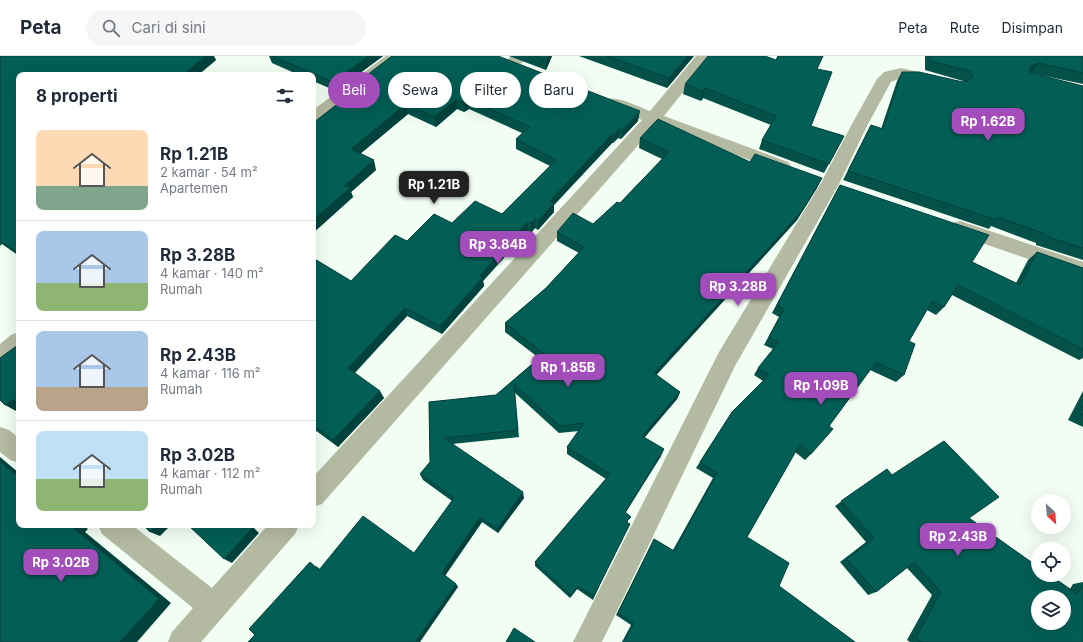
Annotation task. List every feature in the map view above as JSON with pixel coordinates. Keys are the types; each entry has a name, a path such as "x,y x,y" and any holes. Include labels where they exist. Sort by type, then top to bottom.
{"street":[{"path":"316,116 396,56"},
{"path":"316,492 653,118 704,56"},
{"path":"510,59 532,72"},
{"path":"586,642 727,359 823,181 860,124 885,80 890,75 904,73 950,84"},
{"path":"594,96 823,181"},
{"path":"942,222 1083,270"},
{"path":"0,357 16,344"},
{"path":"0,438 16,450"},
{"path":"115,528 213,606"},
{"path":"182,642 283,528"}],"building":[{"path":"0,56 205,56 186,72 16,72 16,252 0,241"},
{"path":"272,56 369,56 347,72 328,72 328,80 316,75 316,72 310,72"},
{"path":"392,56 498,56 539,72 529,72 529,108 588,108 588,91 640,111 623,130 620,128 615,134 613,133 550,201 554,203 538,221 535,219 531,223 527,222 480,276 483,277 440,326 405,308 348,368 380,391 333,440 316,427 316,260 351,281 395,235 407,241 434,214 452,223 475,201 502,214 556,160 516,139 530,127 488,108 521,108 521,72 460,72 460,102 456,100 452,103 452,72 388,72 388,108 401,108 351,149 374,160 344,186 350,188 316,217 316,121 332,108 380,108 380,72 371,72"},
{"path":"534,56 548,56 546,60"},
{"path":"607,56 688,56 669,78"},
{"path":"708,56 765,56 776,60 778,56 823,56 817,69 832,72 811,126 844,136 829,164 762,140 776,116 705,88 703,91 685,84"},
{"path":"930,56 1083,56 1083,73 1038,63 1031,66 1029,70 1031,73 1083,86 1083,248 1045,236 1045,234 998,217 997,220 848,171 871,125 883,129 902,72 919,72 963,82 970,80 973,76 970,71 930,61"},
{"path":"415,108 446,108 434,117"},
{"path":"658,119 750,162 755,154 822,178 802,211 654,373 680,392 642,436 664,449 625,512 631,517 626,522 630,524 594,596 578,586 571,595 535,562 610,474 567,447 584,423 560,426 514,384 518,430 444,438 523,492 497,529 480,517 442,573 456,584 415,642 248,642 255,635 249,629 310,562 319,570 363,516 414,553 454,498 420,474 430,462 429,402 496,395 544,354 505,323 546,288 584,247 557,232 573,213 593,224 617,202 620,203 669,152 640,138"},
{"path":"840,185 989,235 972,262 1020,285 1037,252 1083,268 1083,349 958,285 944,307 932,301 909,341 915,344 904,375 876,362 829,426 833,429 811,454 800,444 747,537 789,563 779,586 855,642 623,642 634,623 618,613 654,539 674,551 717,473 700,462 732,412 769,375 758,368 779,342 769,337 784,309 777,305"},
{"path":"16,346 16,402 13,399 5,405 0,400 0,358"},
{"path":"1083,406 1083,415 1079,413"},
{"path":"944,441 999,497 969,518 1031,562 1031,582 1060,582 1077,594 1083,586 1083,642 921,642 916,638 941,592 914,562 876,592 847,559 874,538 841,501 887,469 892,475"},
{"path":"0,462 16,475 16,528 73,528 159,599 120,642 0,642"},
{"path":"146,528 154,528 150,532"},
{"path":"191,528 252,528 224,559"},
{"path":"514,628 535,642 506,642"}]}
